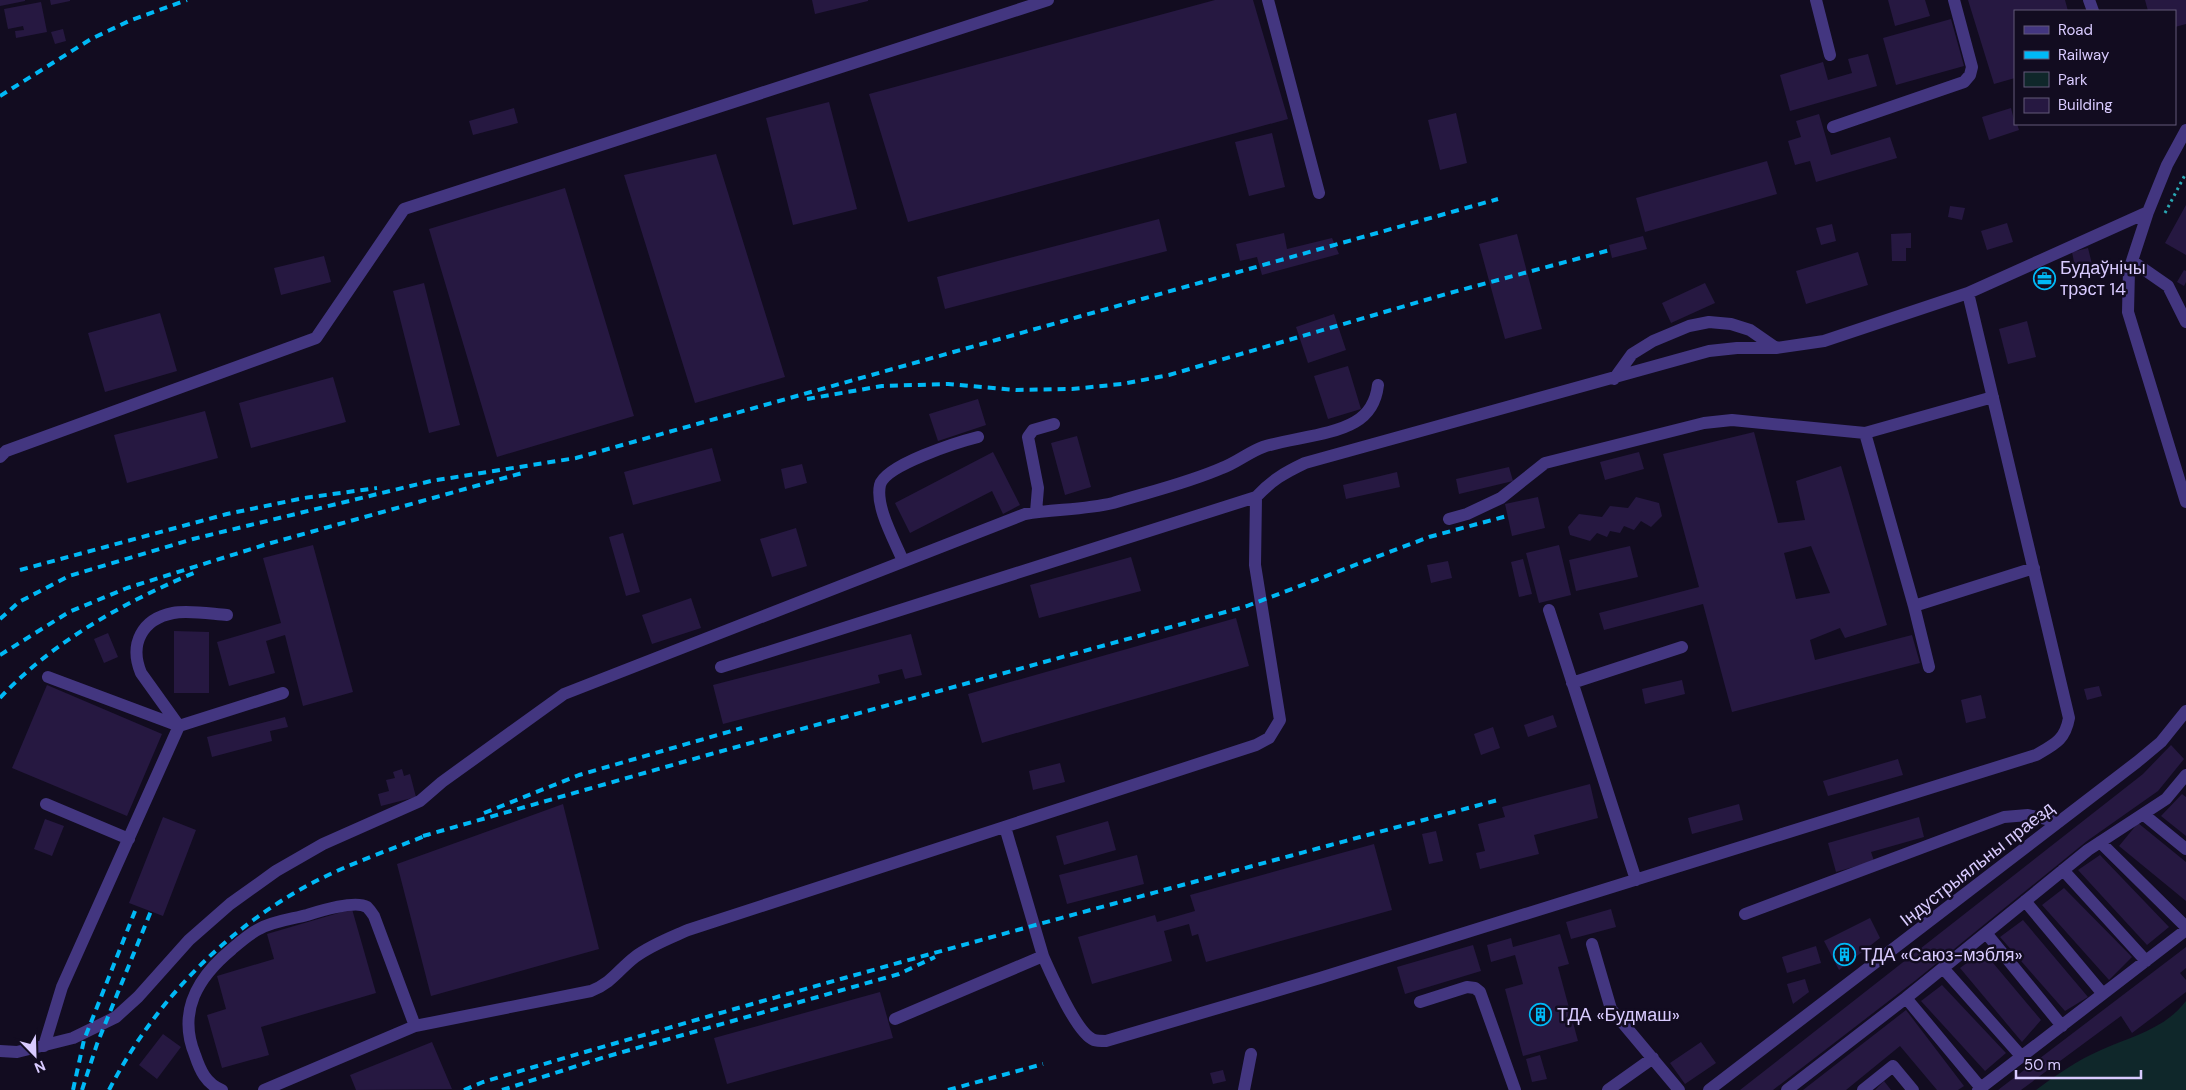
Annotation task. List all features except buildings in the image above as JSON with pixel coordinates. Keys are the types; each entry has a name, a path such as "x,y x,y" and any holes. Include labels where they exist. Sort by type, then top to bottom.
{"street":[{"path":"0,457 6,451 316,338 404,209 1048,0"},
{"path":"1268,0 1319,193"},
{"path":"1816,0 1830,55"},
{"path":"1833,128 1964,82 1970,75 1972,67 1954,0"},
{"path":"2186,130 2167,165 2148,212 2129,270 2128,312 2186,502"},
{"path":"721,667 1256,497 1272,481 1305,464 1709,351 1737,348 1776,348 1824,341 1968,292 2148,212"},
{"path":"2132,261 2168,286 2186,322"},
{"path":"1004,827 1042,956 1074,1019 1083,1031 1093,1040 1106,1041 1320,978 2036,755 2056,744 2066,733 2069,718 1968,292"},
{"path":"1614,379 1632,354 1653,340 1689,326 1709,322 1730,324 1750,330 1776,348"},
{"path":"0,1051 17,1052 73,1038 116,1017 138,997 189,940 230,904 276,871 323,844 420,800 564,694 1025,514 1086,508 1113,503 1222,469 1259,448 1284,440 1339,429 1365,416 1373,406 1378,386"},
{"path":"1449,519 1466,514 1501,498 1545,463 1704,423 1732,420 1865,433 1993,397"},
{"path":"1036,512 1038,488 1028,437 1032,430 1054,424"},
{"path":"1865,433 1914,606 1929,667"},
{"path":"904,561 884,516 880,497 880,484 887,474 942,446 978,436"},
{"path":"264,1090 415,1026 591,991 605,985 634,958 653,946 688,930 1256,745 1270,738 1280,720 1255,565 1256,497"},
{"path":"1914,606 2034,568"},
{"path":"1549,610 1636,880"},
{"path":"179,726 141,673 137,664 135,653 141,631 159,618 174,612 227,615"},
{"path":"1572,683 1682,647"},
{"path":"48,677 179,726 283,693"},
{"path":"2185,713 2186,728"},
{"name":"Індустрыяльны праезд","path":"1709,1090 2161,742 2185,713"},
{"path":"44,1046 62,987 179,726"},
{"path":"1787,1090 1906,998 2063,870 2100,842 2166,798 2185,779"},
{"path":"46,804 129,839"},
{"path":"2143,814 2186,849"},
{"path":"1745,914 2004,818 2028,815 2059,822"},
{"path":"1906,998 1979,1089 2186,928 2100,842"},
{"path":"2063,870 2146,961"},
{"path":"2025,901 2103,994"},
{"path":"222,1090 207,1081 200,1070 188,1039 187,1018 196,990 206,974 245,938 261,928 330,908 357,905 367,907 374,916 415,1026"},
{"path":"1986,933 2062,1026"},
{"path":"1592,944 1611,1009 1679,1090"},
{"path":"895,1019 1042,956"},
{"path":"1943,968 2022,1057"},
{"path":"1420,1002 1467,986 1475,988 1480,992 1515,1090"},
{"path":"1244,1090 1251,1054"},
{"path":"1608,1090 1653,1058"},
{"path":"1863,1090 1893,1066 1913,1090"}],"path":[{"path":"2163,216 2186,174"}],"green space":[{"path":"2186,1001 2186,1090 2036,1090 2084,1058 2158,1025 2178,1011"}],"railway":[{"path":"0,96 91,39 129,21 187,0"},
{"path":"0,619 19,602 69,576 193,539 431,481 576,458 1498,199"},
{"path":"807,399 882,386 948,384 1016,390 1072,389 1122,384 1169,375 1446,294 1610,250"},
{"path":"0,655 69,612 127,588 264,545 526,472"},
{"path":"20,570 227,514 304,498 377,488"},
{"path":"423,836 711,754 1247,606 1429,537 1507,516"},
{"path":"0,698 43,658 91,625 143,596 196,572"},
{"path":"484,813 579,775 742,728"},
{"path":"464,1090 483,1082 609,1045 863,973 1498,800"},
{"path":"109,1090 127,1057 171,997 195,970 222,945 251,922 314,882 357,862 430,834"},
{"path":"73,1090 84,1040 137,906"},
{"path":"82,1090 97,1044 151,911"},
{"path":"502,1090 605,1057 899,974 935,957"},
{"path":"948,1090 1043,1064"}],"place":[{"name":"Будаўнічы трэст 14","path":"2044,278"},
{"name":"ТДА «Саюз-мэбля»","path":"1845,955"},
{"name":"ТДА «Будмаш»","path":"1541,1015"}]}
